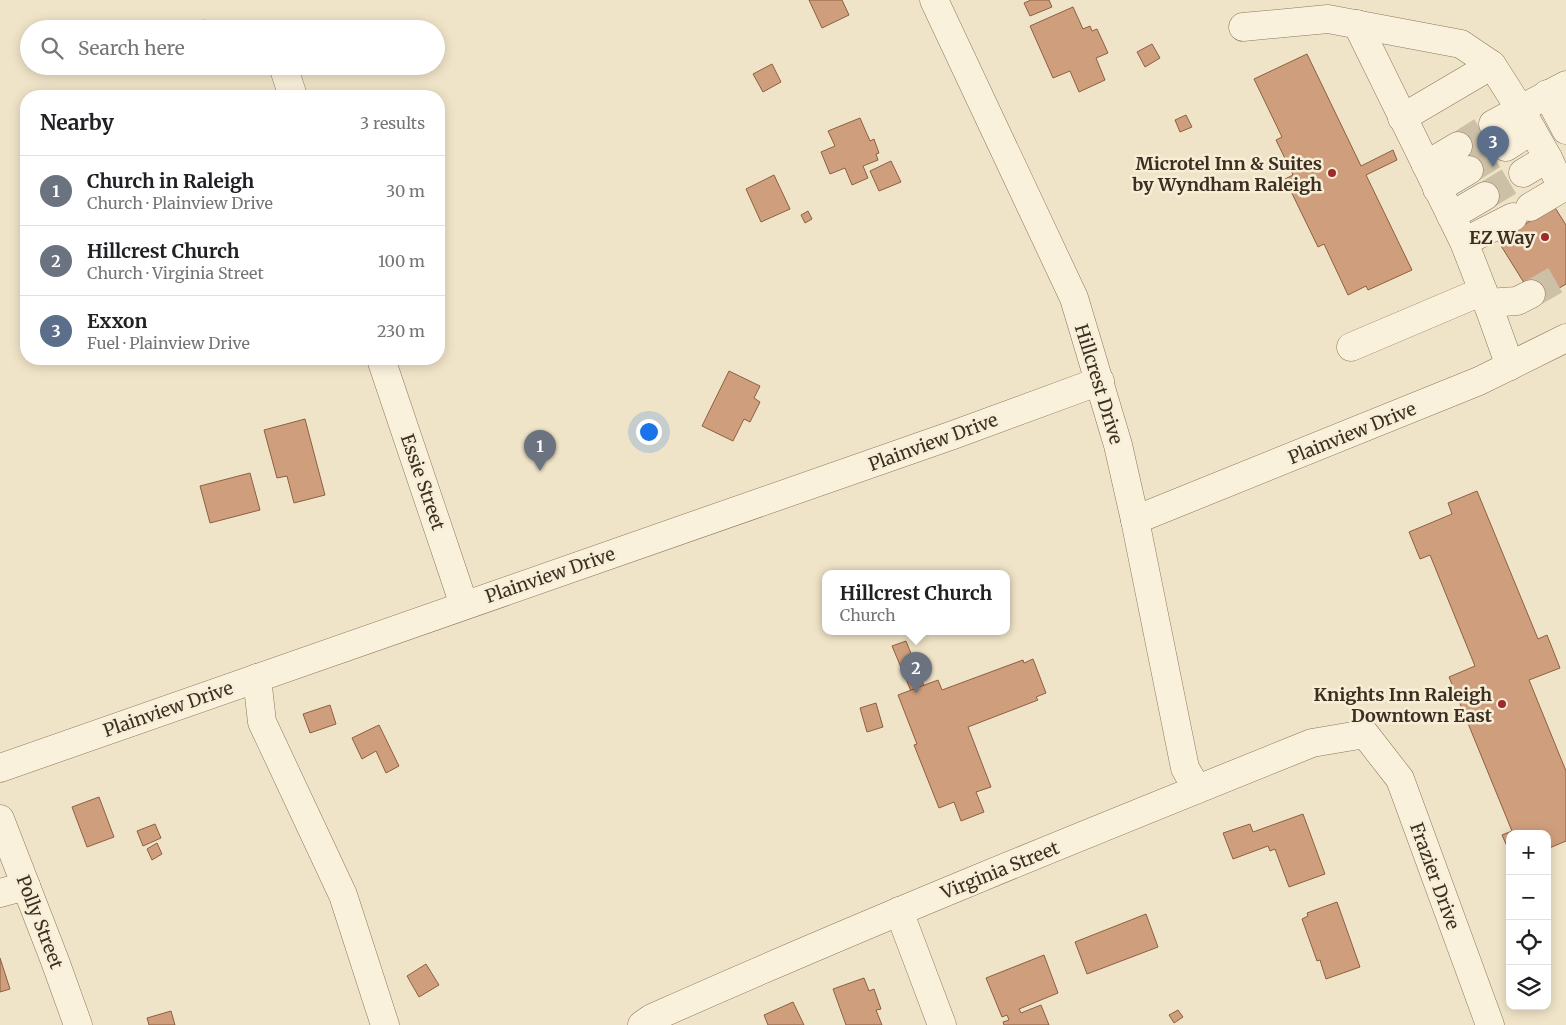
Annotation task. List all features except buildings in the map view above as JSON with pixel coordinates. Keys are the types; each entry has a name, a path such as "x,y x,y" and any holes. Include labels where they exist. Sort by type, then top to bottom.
{"street":[{"name":"Hillcrest Drive","path":"934,0 1074,298 1118,445 1185,768 1197,789"},
{"path":"1243,27 1328,19 1461,44 1492,64 1526,119 1562,188 1522,212 1464,242"},
{"path":"1356,24 1464,242 1510,366"},
{"path":"1402,118 1492,64"},
{"path":"286,75 291,90"},
{"path":"1500,135 1526,119 1557,90"},
{"path":"1557,90 1566,130"},
{"path":"1426,165 1463,158 1438,189"},
{"path":"1523,173 1548,158"},
{"path":"1451,216 1485,196"},
{"path":"1351,347 1485,297 1517,301 1531,294"},
{"name":"Plainview Drive","path":"1135,520 1479,381 1566,338"},
{"name":"Essie Street","path":"383,365 464,605"},
{"name":"Plainview Drive","path":"0,768 953,435 1100,381"},
{"path":"257,678 262,722 344,895 385,1025"},
{"name":"Virginia Street","path":"642,1025 652,1018 899,911 1312,742 1365,734"},
{"name":"Frazier Drive","path":"1365,734 1400,779 1490,1025"},
{"name":"Polly Street","path":"0,819 78,1025"},
{"path":"0,894 26,886"},
{"path":"899,911 942,1025"}],"tunnel":[{"path":"1458,146 1493,124"},
{"path":"1469,170 1506,147"},
{"path":"1485,196 1523,173"},
{"path":"1531,294 1566,274"}],"place":[{"name":"Exxon","path":"1493,167"},
{"name":"Microtel Inn & Suites by Wyndham Raleigh","path":"1332,173"},
{"name":"EZ Way","path":"1545,237"},
{"name":"Church in Raleigh","path":"540,471"},
{"name":"Hillcrest Church","path":"916,693"},
{"name":"Knights Inn Raleigh Downtown East","path":"1502,704"}]}
